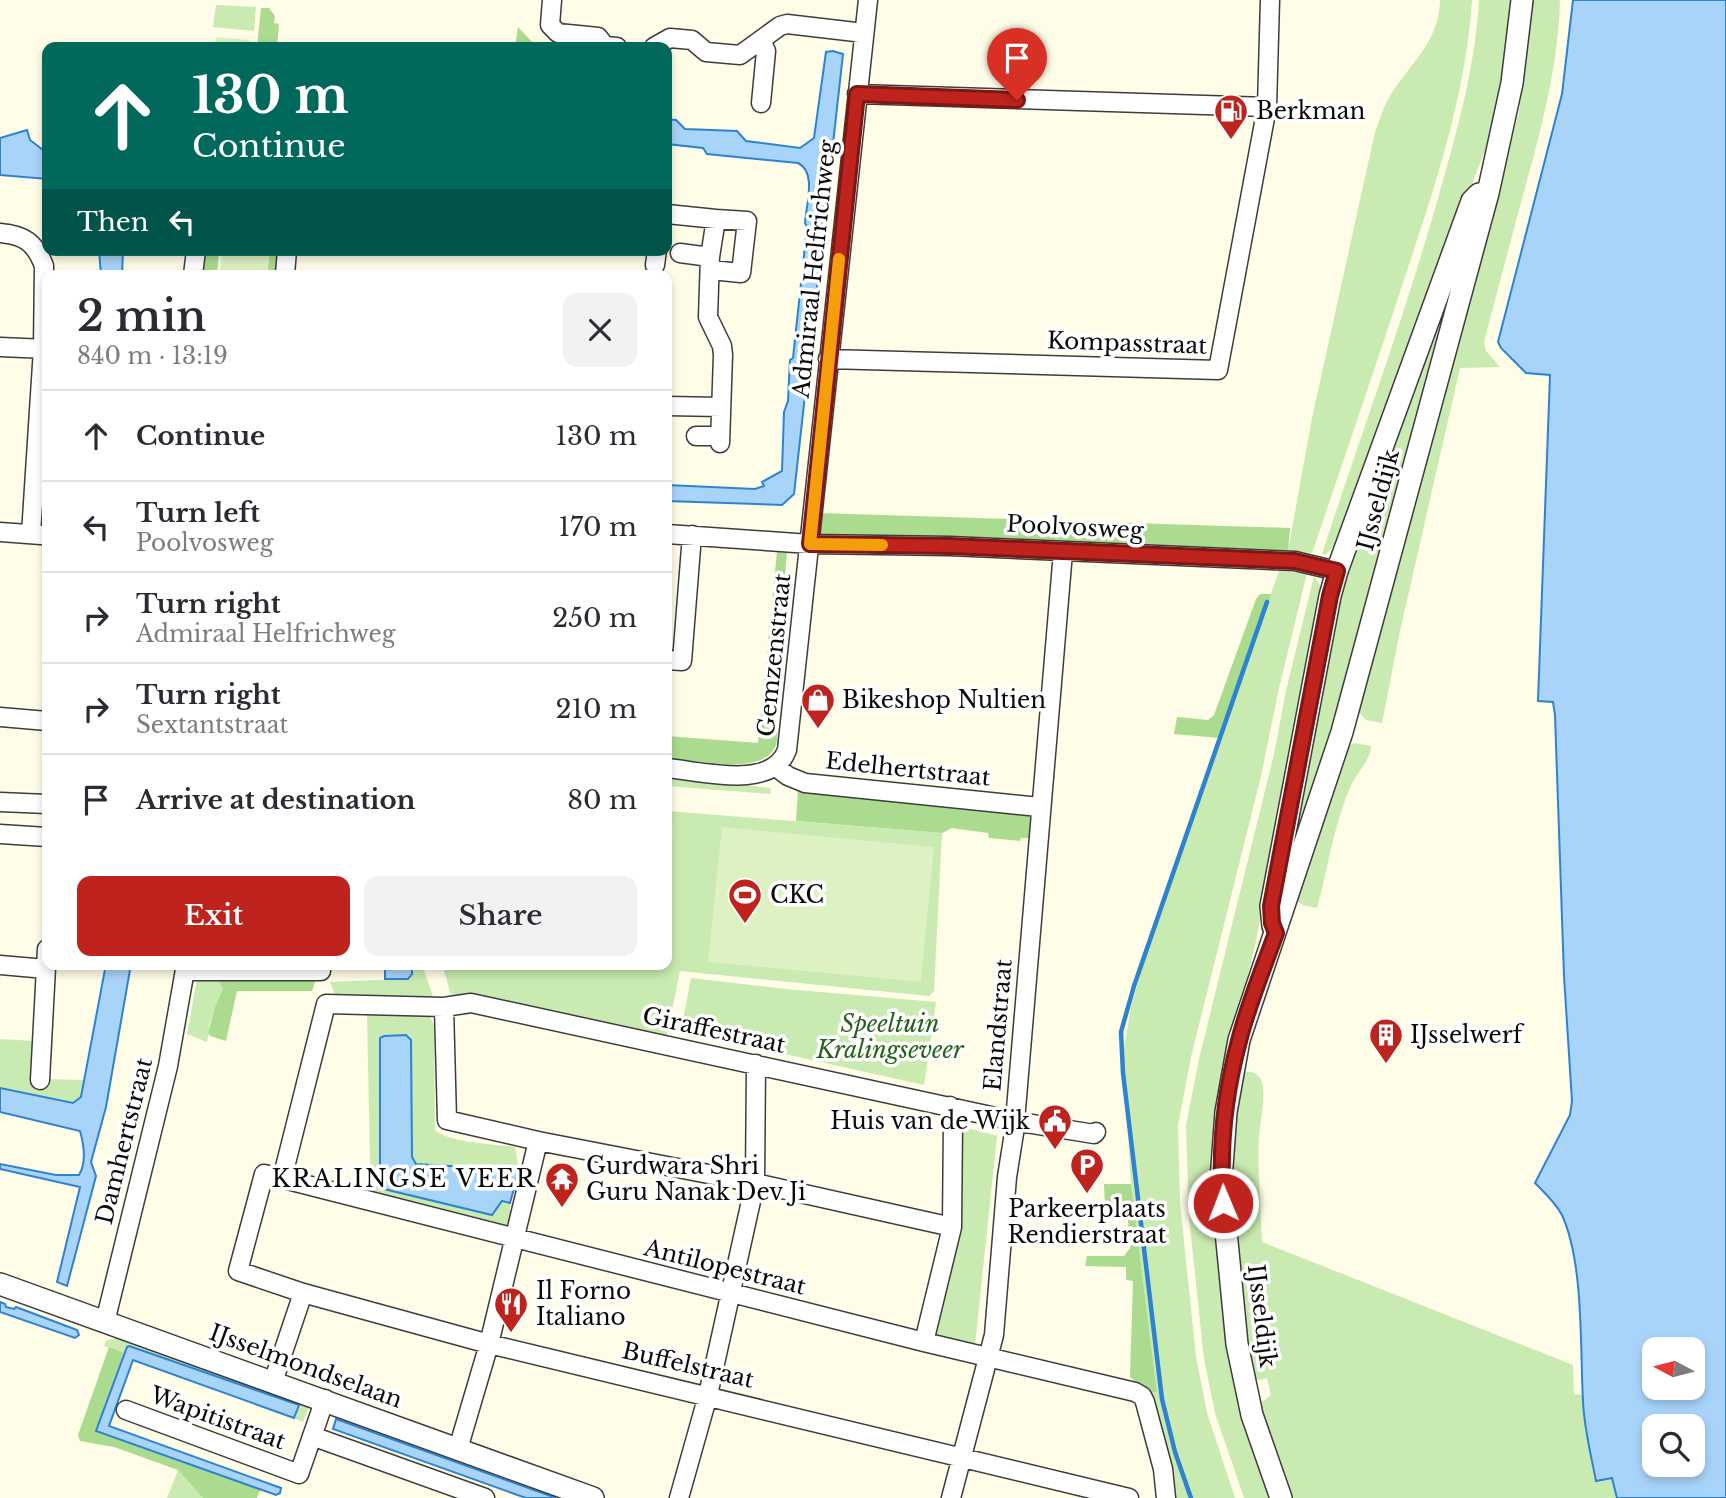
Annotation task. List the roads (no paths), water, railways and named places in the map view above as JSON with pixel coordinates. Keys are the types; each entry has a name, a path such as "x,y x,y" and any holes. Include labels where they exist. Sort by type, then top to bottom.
{"street":[{"path":"552,0 550,25 558,33 597,37 601,42"},
{"name":"Admiraal Helfrichweg","path":"810,544 868,0"},
{"name":"Kompasstraat","path":"828,359 1218,370 1267,107 1270,0"},
{"name":"IJsseldijk","path":"1281,1498 1252,1415 1241,1367 1230,1284 1221,1180 1226,1112 1239,1040 1346,719 1488,192 1513,83 1522,0"},
{"path":"663,42 670,38 692,40 706,52 740,55 780,26 787,24 864,33"},
{"path":"761,40 766,51 761,103"},
{"path":"857,94 1267,107"},
{"path":"1276,933 1272,923 1271,906 1337,571 1472,201 1475,196 1488,192"},
{"path":"672,215 747,220 741,273 680,253"},
{"path":"696,436 720,440 722,346 708,317 716,219"},
{"path":"0,233 17,234 31,243 39,253 44,270"},
{"path":"0,347 42,349"},
{"path":"672,406 721,407"},
{"path":"0,532 36,535 42,411"},
{"name":"Poolvosweg","path":"672,534 810,544 950,546 1295,561 1337,571"},
{"path":"672,660 682,661 692,535"},
{"name":"Gemzenstraat","path":"776,767 787,750 792,724 810,544"},
{"name":"Elandstraat","path":"951,1498 994,1335 1063,552"},
{"path":"0,717 42,721"},
{"path":"672,768 752,776 776,767"},
{"name":"Edelhertstraat","path":"776,767 805,783 1039,807"},
{"path":"0,802 42,804"},
{"path":"0,834 42,837"},
{"path":"0,965 42,969"},
{"path":"40,1080 46,970"},
{"name":"Damhertstraat","path":"105,1322 168,1066 185,970"},
{"name":"Damhertstraat","path":"276,970 321,970"},
{"name":"Giraffestraat","path":"282,1179 326,1004 444,1007 471,1003 1014,1121 1094,1134 1096,1132"},
{"path":"444,1007 447,1120 538,1141 755,1183 952,1227"},
{"path":"679,1498 708,1395 755,1183 757,1064"},
{"name":"Elandstraat","path":"924,1342 952,1227 953,1120 950,1106"},
{"path":"458,1449 489,1344 538,1141"},
{"name":"Buffelstraat","path":"282,1179 264,1174 238,1271 303,1293 489,1344 1129,1498"},
{"name":"Antilopestraat","path":"282,1179 924,1342 1126,1389 1142,1396 1145,1402 1163,1469 1166,1498"},
{"name":"IJsselmondselaan","path":"0,1284 325,1399 593,1498"},
{"path":"273,1382 303,1293"},
{"name":"Wapitistraat","path":"126,1410 299,1474 325,1399"},
{"path":"312,1436 485,1498"}],"water":[{"path":"1573,0 1726,0 1726,1498 1617,1498 1612,1478 1596,1481 1584,1411 1580,1306 1574,1257 1562,1215 1535,1183 1570,1115 1572,1101 1564,976 1555,715 1553,702 1538,701 1550,375 1526,373 1498,342 1562,94"},
{"path":"826,52 843,54 794,494 782,505 672,501 672,485 755,489 764,486 762,482 782,471 784,412 788,401 790,360 793,358 807,227 805,223 809,181 804,167 798,163 707,154 703,148 672,145 672,120 685,129 737,131 746,141 800,148 814,138"},
{"path":"27,130 30,140 42,149 42,179 0,175 0,138"},
{"path":"99,256 123,256 122,270 101,270"},
{"path":"105,970 130,970 106,1107 91,1162 96,1176 67,1286 57,1282 80,1187 0,1169 0,1164 56,1175 79,1175 84,1159 80,1131 0,1112 0,1088 73,1103 81,1097"},
{"path":"385,970 412,970 408,979 385,979"},
{"path":"406,1035 411,1040 412,1157 416,1164 519,1170 510,1203 502,1201 492,1215 384,1189 380,1185 380,1038"},
{"path":"0,1302 6,1307 16,1307 77,1330 79,1335 75,1338 0,1312"},
{"path":"129,1346 299,1405 294,1418 133,1360 109,1426 281,1488 280,1493 276,1495 96,1431"},
{"path":"336,1419 556,1498 526,1498 333,1429"}],"waterway":[{"path":"1191,1498 1175,1452 1162,1399 1123,1073 1121,1032 1134,986 1267,602"}],"place":[{"name":"Berkman","path":"1231,141"},
{"name":"Bikeshop Nultien","path":"818,730"},
{"name":"CKC","path":"745,925"},
{"name":"IJsselwerf","path":"1386,1065"},
{"name":"Huis van de Wijk","path":"1055,1151"},
{"name":"Parkeerplaats Rendierstraat","path":"1087,1195"},
{"name":"Gurdwara Shri Guru Nanak Dev Ji","path":"562,1209"},
{"name":"Il Forno Italiano","path":"511,1334"}],"district":[{"name":"KRALINGSE VEER","path":"404,1178"}],"park label":[{"name":"Speeltuin Kralingseveer","path":"890,1037"}]}
